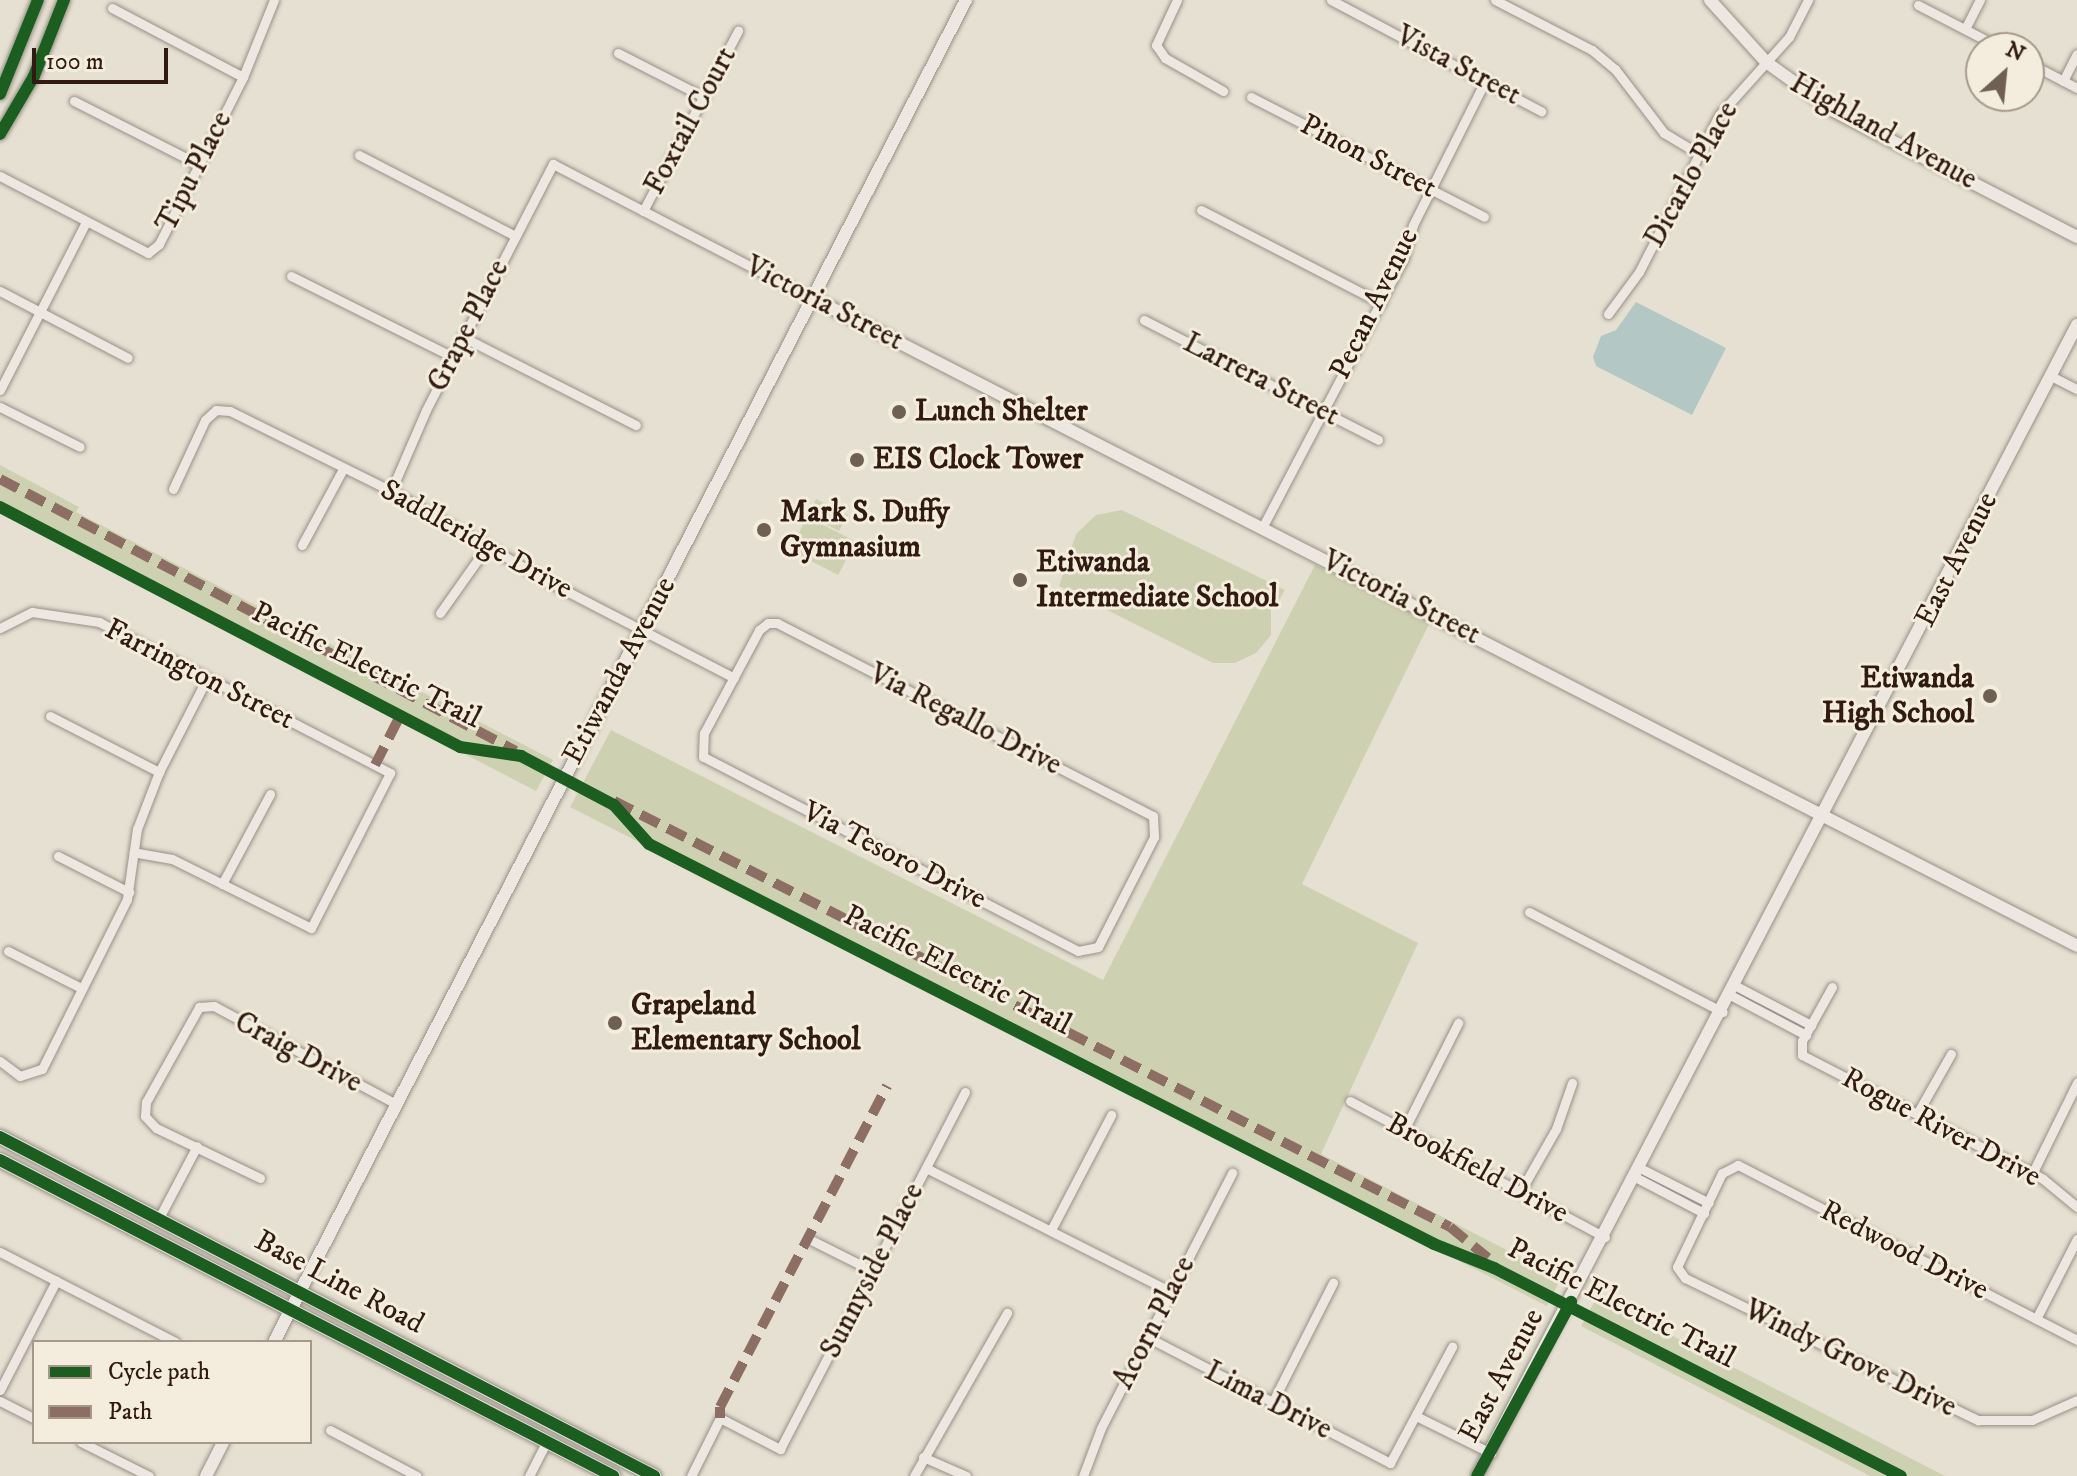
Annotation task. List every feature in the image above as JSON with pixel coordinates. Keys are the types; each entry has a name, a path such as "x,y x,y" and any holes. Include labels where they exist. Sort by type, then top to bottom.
{"main road":[{"name":"Base Line Road","path":"0,1137 654,1476"},
{"name":"Base Line Road","path":"0,1160 289,1313 613,1476"}],"street":[{"path":"0,94 38,0"},
{"path":"0,134 34,76 64,0"},
{"name":"Tipu Place","path":"86,222 148,253 159,244 243,77 274,0"},
{"name":"Etiwanda Avenue","path":"275,1340 966,0"},
{"path":"1177,0 1156,45 1165,58 1223,91"},
{"name":"Vista Street","path":"1331,0 1486,79 1541,111"},
{"path":"1495,0 1592,50 1615,69 1664,133 1699,154"},
{"name":"Highland Avenue","path":"1710,0 1766,62 1847,119 2077,237"},
{"name":"Dicarlo Place","path":"1608,314 1639,272 1719,115 1789,37 1808,0"},
{"path":"1965,29 1980,0"},
{"path":"1918,5 1971,32"},
{"path":"112,8 243,77"},
{"name":"Foxtail Court","path":"643,211 738,31"},
{"path":"618,53 704,97"},
{"path":"2063,81 2077,54"},
{"path":"2045,71 2077,88"},
{"name":"Pecan Avenue","path":"1262,528 1381,303 1430,189 1486,79"},
{"name":"Pinon Street","path":"1251,97 1484,217"},
{"path":"74,101 198,164"},
{"path":"359,155 515,236"},
{"name":"Victoria Street","path":"553,164 2077,946"},
{"name":"Grape Place","path":"391,491 453,357 553,164"},
{"path":"0,176 86,222 0,390"},
{"path":"1201,210 1381,303"},
{"path":"291,276 453,357"},
{"path":"0,291 128,358"},
{"name":"Larrera Street","path":"1144,320 1378,440"},
{"name":"East Avenue","path":"1478,1476 1734,991 2077,325"},
{"path":"463,337 636,425"},
{"path":"2051,376 2077,389"},
{"path":"0,407 80,447"},
{"name":"Saddleridge Drive","path":"173,489 205,420 216,410 230,411 391,491 486,548 734,678"},
{"path":"302,545 343,469"},
{"path":"440,613 486,548"},
{"name":"Farrington Street","path":"1,626 32,612 69,614 99,622 390,773 311,928 222,884"},
{"name":"Via Regallo Drive","path":"734,678 768,623 777,623 1153,816 1156,826 1098,947 1089,952"},
{"name":"Via Tesoro Drive","path":"734,678 701,740 701,755 1050,937 1089,952"},
{"path":"0,1061 20,1076 32,1076 42,1069 129,892 134,852 159,772 206,680"},
{"path":"50,716 159,772"},
{"path":"134,852 172,859 222,884 270,794"},
{"path":"58,856 129,892"},
{"path":"1529,912 1723,1012"},
{"path":"8,951 81,988"},
{"path":"1734,991 1808,1030 1832,987"},
{"name":"Craig Drive","path":"197,1146 156,1128 145,1116 146,1102 199,1007 214,1006 396,1104"},
{"path":"1405,1128 1458,1023"},
{"name":"Rogue River Drive","path":"1808,1030 1802,1055 2032,1174 2077,1207"},
{"path":"1917,1114 1951,1054"},
{"path":"1520,1192 1556,1129 1572,1083"},
{"path":"2032,1174 2077,1083"},
{"name":"Sunnyside Place","path":"691,1476 720,1418 780,1449 965,1092"},
{"name":"Brookfield Drive","path":"1350,1101 1605,1237"},
{"path":"1051,1230 1111,1115"},
{"path":"159,1218 197,1146 260,1178"},
{"name":"Redwood Drive","path":"1707,1208 1730,1166 1747,1168 2077,1340"},
{"path":"926,1168 1171,1292"},
{"path":"1638,1172 1707,1208"},
{"name":"Acorn Place","path":"1083,1476 1101,1428 1232,1173"},
{"name":"Windy Grove Drive","path":"1707,1208 1677,1267 1685,1278 1978,1420 2032,1420 2077,1400"},
{"path":"2036,1319 2077,1239"},
{"path":"813,1241 873,1271"},
{"path":"0,1252 171,1340"},
{"path":"0,1390 56,1281"},
{"path":"1272,1403 1333,1283"},
{"path":"914,1476 1007,1313"},
{"name":"Lima Drive","path":"1147,1337 1390,1463 1416,1416"},
{"path":"1452,1347 1416,1416 1491,1453"},
{"path":"0,1401 32,1417"},
{"path":"330,1430 417,1476"},
{"path":"529,1476 546,1442"},
{"path":"85,1444 149,1476"},
{"path":"206,1476 222,1444"},
{"path":"923,1457 966,1476"}],"green space":[{"path":"0,465 79,507 76,512 553,760 536,791 0,513"},
{"path":"816,499 848,515 839,531 808,515"},
{"path":"1122,510 1285,590 1279,600 1271,596 1271,635 1256,653 1235,663 1213,663 1059,586 1076,534 1096,515"},
{"path":"807,517 855,541 847,557 829,549 847,558 838,575 790,550"},
{"path":"1315,565 1430,622 1302,884 1418,943 1321,1154 1561,1278 1547,1306 570,807 611,730 1103,980"},
{"path":"1597,1297 1945,1476 1870,1476 1581,1326"}],"shaded area":[{"path":"1636,302 1726,348 1692,415 1596,366 1593,357 1601,336 1616,330"}],"marked path":[{"path":"0,479 516,751"},
{"path":"375,765 400,716"},
{"path":"614,801 1450,1227 1488,1258"},
{"path":"720,1418 720,1407 887,1086"}],"cycle path":[{"path":"0,94 38,0"},
{"path":"0,134 34,76 64,0"},
{"name":"Pacific Electric Trail","path":"0,507 460,747 521,756 614,805 649,844 1434,1244 1494,1268 1901,1476"},
{"path":"0,1137 654,1476"},
{"path":"0,1160 613,1476"},
{"name":"Pacific Electric Trail","path":"1477,1476 1571,1302"}],"place":[{"name":"Lunch Shelter","path":"899,412"},
{"name":"EIS Clock Tower","path":"857,460"},
{"name":"Mark S. Duffy Gymnasium","path":"764,530"},
{"name":"Etiwanda Intermediate School","path":"1020,580"},
{"name":"Etiwanda High School","path":"1990,696"},
{"name":"Grapeland Elementary School","path":"615,1023"}]}
